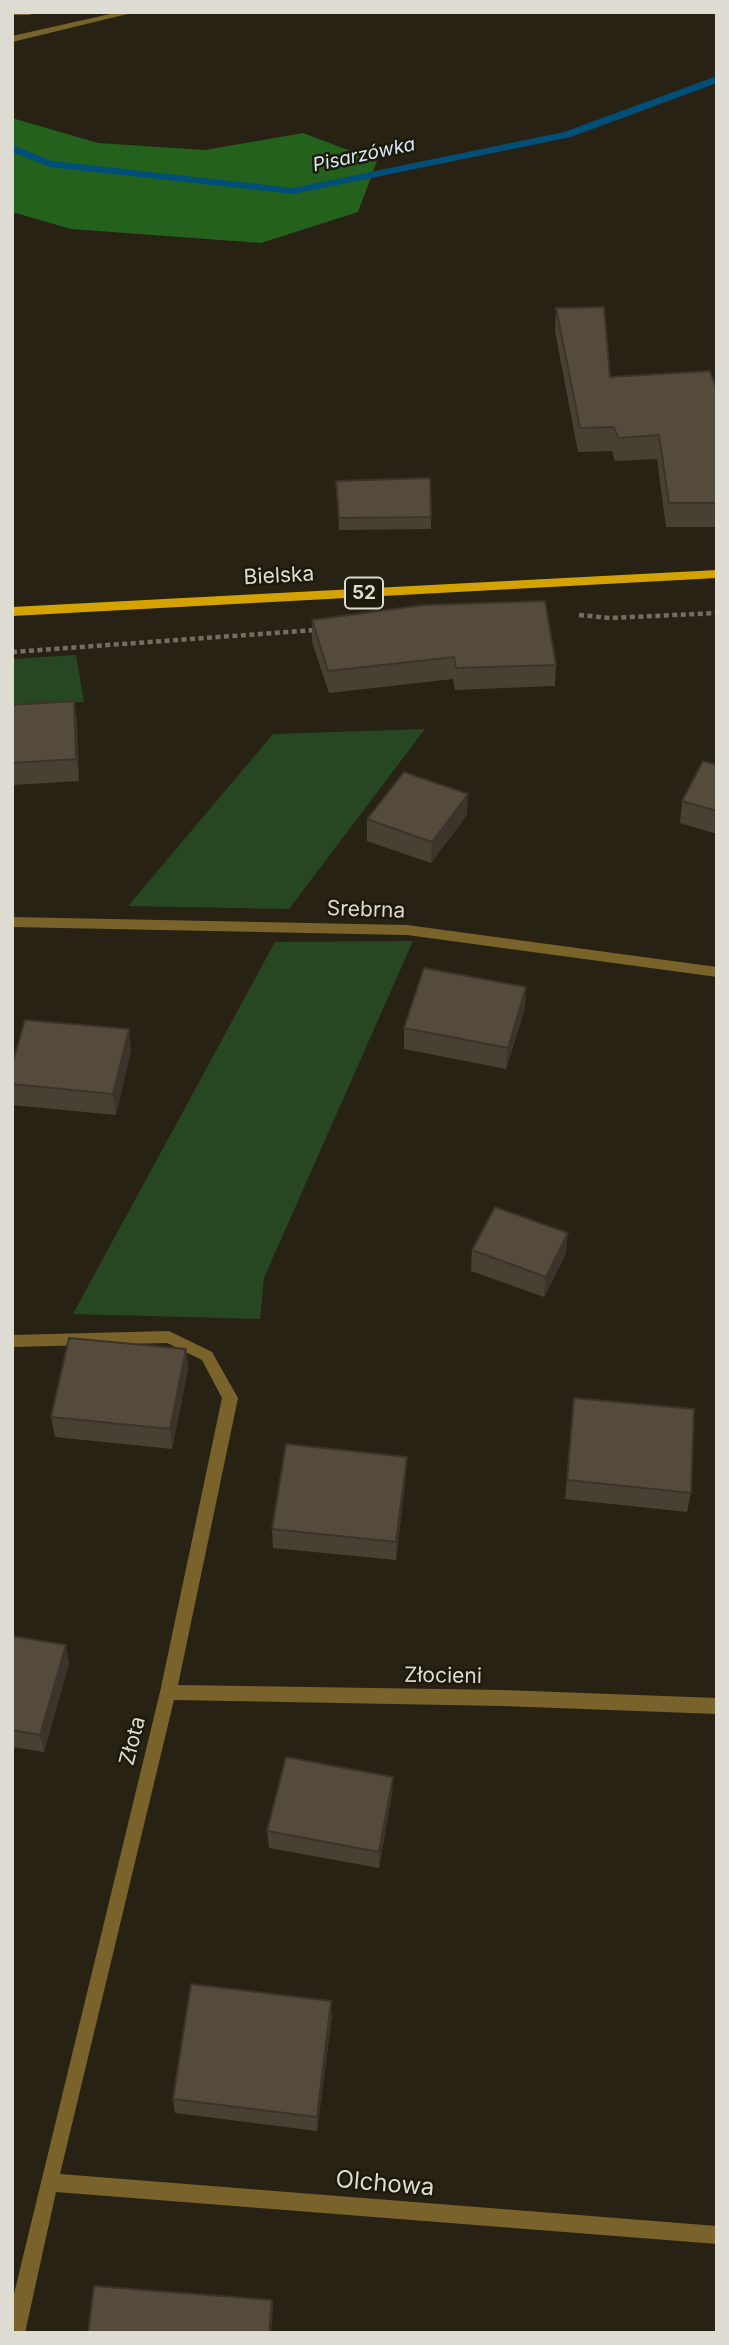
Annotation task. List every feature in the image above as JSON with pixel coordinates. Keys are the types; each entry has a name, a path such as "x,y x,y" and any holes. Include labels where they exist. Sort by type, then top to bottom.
{"main road":[{"name":"Bielska","path":"12,612 717,574"}],"street":[{"path":"12,12 30,12"},
{"path":"12,39 132,12"},
{"name":"Srebrna","path":"12,922 407,930 717,972"},
{"name":"Złota","path":"12,1341 169,1337 207,1356 230,1398 168,1692 15,2333"},
{"name":"Złocieni","path":"168,1692 503,1698 717,1706"},
{"name":"Olchowa","path":"49,2182 717,2235"}],"path":[{"path":"576,615 610,618 717,613"},
{"path":"12,652 323,629"}],"green space":[{"path":"12,118 98,143 205,150 303,133 377,161 358,212 261,243 71,229 12,212"},
{"path":"76,655 84,702 12,705 12,659"},
{"path":"425,729 289,909 128,906 273,734"},
{"path":"413,941 264,1278 260,1319 73,1314 275,942"}],"building":[{"path":"604,307 610,377 710,371 717,390 717,503 669,503 659,435 618,438 614,427 580,428 556,308"},
{"path":"430,478 431,517 339,518 336,481"},
{"path":"545,601 556,665 456,668 454,657 328,671 312,620 424,605"},
{"path":"74,701 76,759 12,763 12,705"},
{"path":"703,761 717,765 717,811 682,801"},
{"path":"404,772 468,794 432,842 367,819"},
{"path":"424,968 526,987 508,1048 404,1028"},
{"path":"25,1020 129,1029 113,1094 12,1084 12,1065"},
{"path":"495,1207 568,1233 546,1277 472,1250"},
{"path":"69,1338 186,1349 170,1429 51,1417"},
{"path":"574,1398 694,1409 691,1493 567,1480"},
{"path":"286,1444 407,1457 396,1542 272,1529"},
{"path":"12,1636 66,1645 40,1735 12,1730"},
{"path":"286,1757 393,1777 379,1852 267,1831"},
{"path":"191,1984 331,2001 317,2117 173,2099"},
{"path":"94,2286 272,2300 269,2333 88,2333"}],"waterway":[{"name":"Pisarzówka","path":"12,148 50,164 293,191 567,135 717,79"}]}
